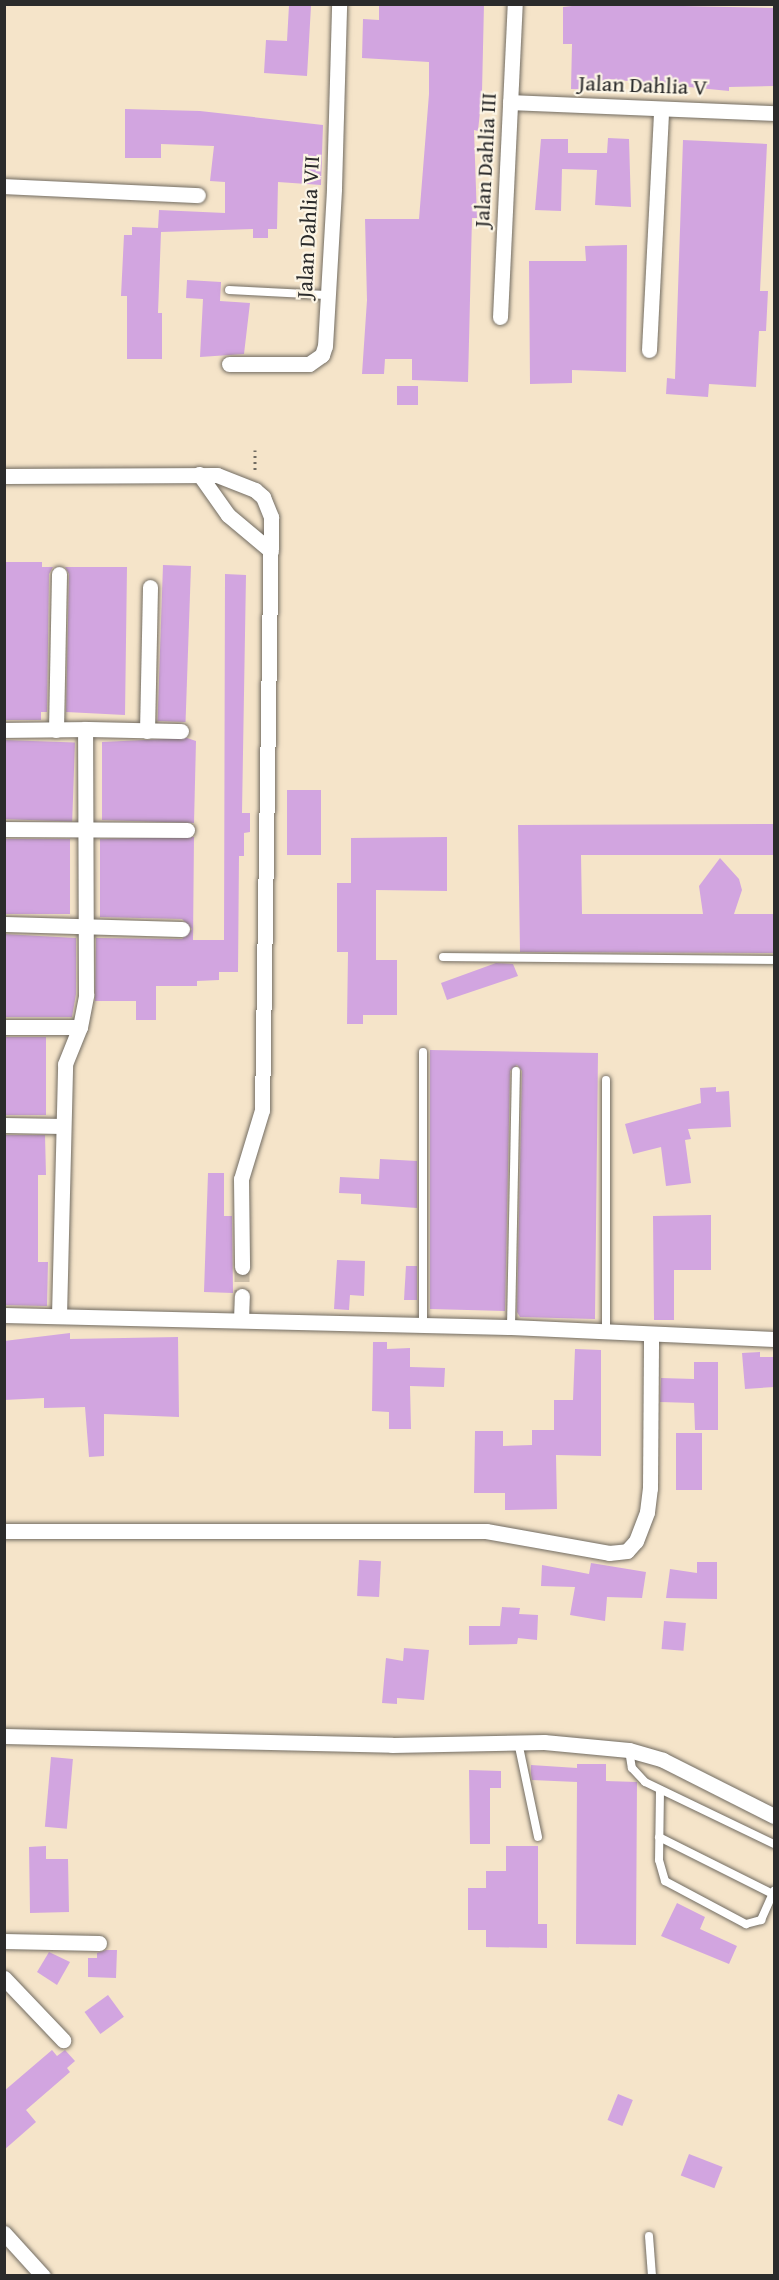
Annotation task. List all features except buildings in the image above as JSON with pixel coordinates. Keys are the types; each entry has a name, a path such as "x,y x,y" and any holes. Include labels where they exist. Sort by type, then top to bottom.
{"street":[{"name":"Jalan Dahlia VII","path":"229,364 309,364 316,360 325,346 326,295 334,188 339,4"},
{"name":"Jalan Dahlia III","path":"501,317 514,4"},
{"name":"Jalan Dahlia V","path":"510,102 774,113"},
{"path":"649,350 661,108"},
{"path":"4,186 198,195"},
{"path":"199,474 228,516 270,551"},
{"path":"4,476 217,475 255,490 263,497 271,517 262,1110 242,1179 242,1267"},
{"path":"56,730 59,574"},
{"path":"147,731 150,587"},
{"path":"59,1316 67,1052 80,1027 86,995 85,729"},
{"path":"4,730 181,731"},
{"path":"4,828 186,830"},
{"path":"4,924 182,929"},
{"path":"4,1027 80,1027"},
{"path":"4,1125 63,1126"},
{"path":"242,1296 242,1320"},
{"path":"4,1315 423,1324 774,1339"},
{"path":"4,1531 486,1531 609,1554 627,1551 636,1541 649,1496 651,1335"},
{"path":"4,1736 392,1745 518,1742 628,1750 663,1760 774,1816"},
{"path":"4,1941 99,1943"},
{"path":"4,1978 63,2040"},
{"path":"4,2233 43,2276"}],"lane":[{"path":"229,290 326,295"},
{"path":"443,957 774,960"},
{"path":"423,1052 423,1324"},
{"path":"511,1327 516,1071"},
{"path":"606,1080 606,1331"},
{"path":"518,1742 538,1837"},
{"path":"628,1750 636,1775 660,1790 774,1844"},
{"path":"659,1837 774,1892 761,1920 746,1924 665,1881 660,1873 659,1837 660,1790"},
{"path":"649,2236 652,2276"}],"path":[{"path":"255,450 255,490"}],"tunnel":[{"path":"242,1267 242,1296"}]}
